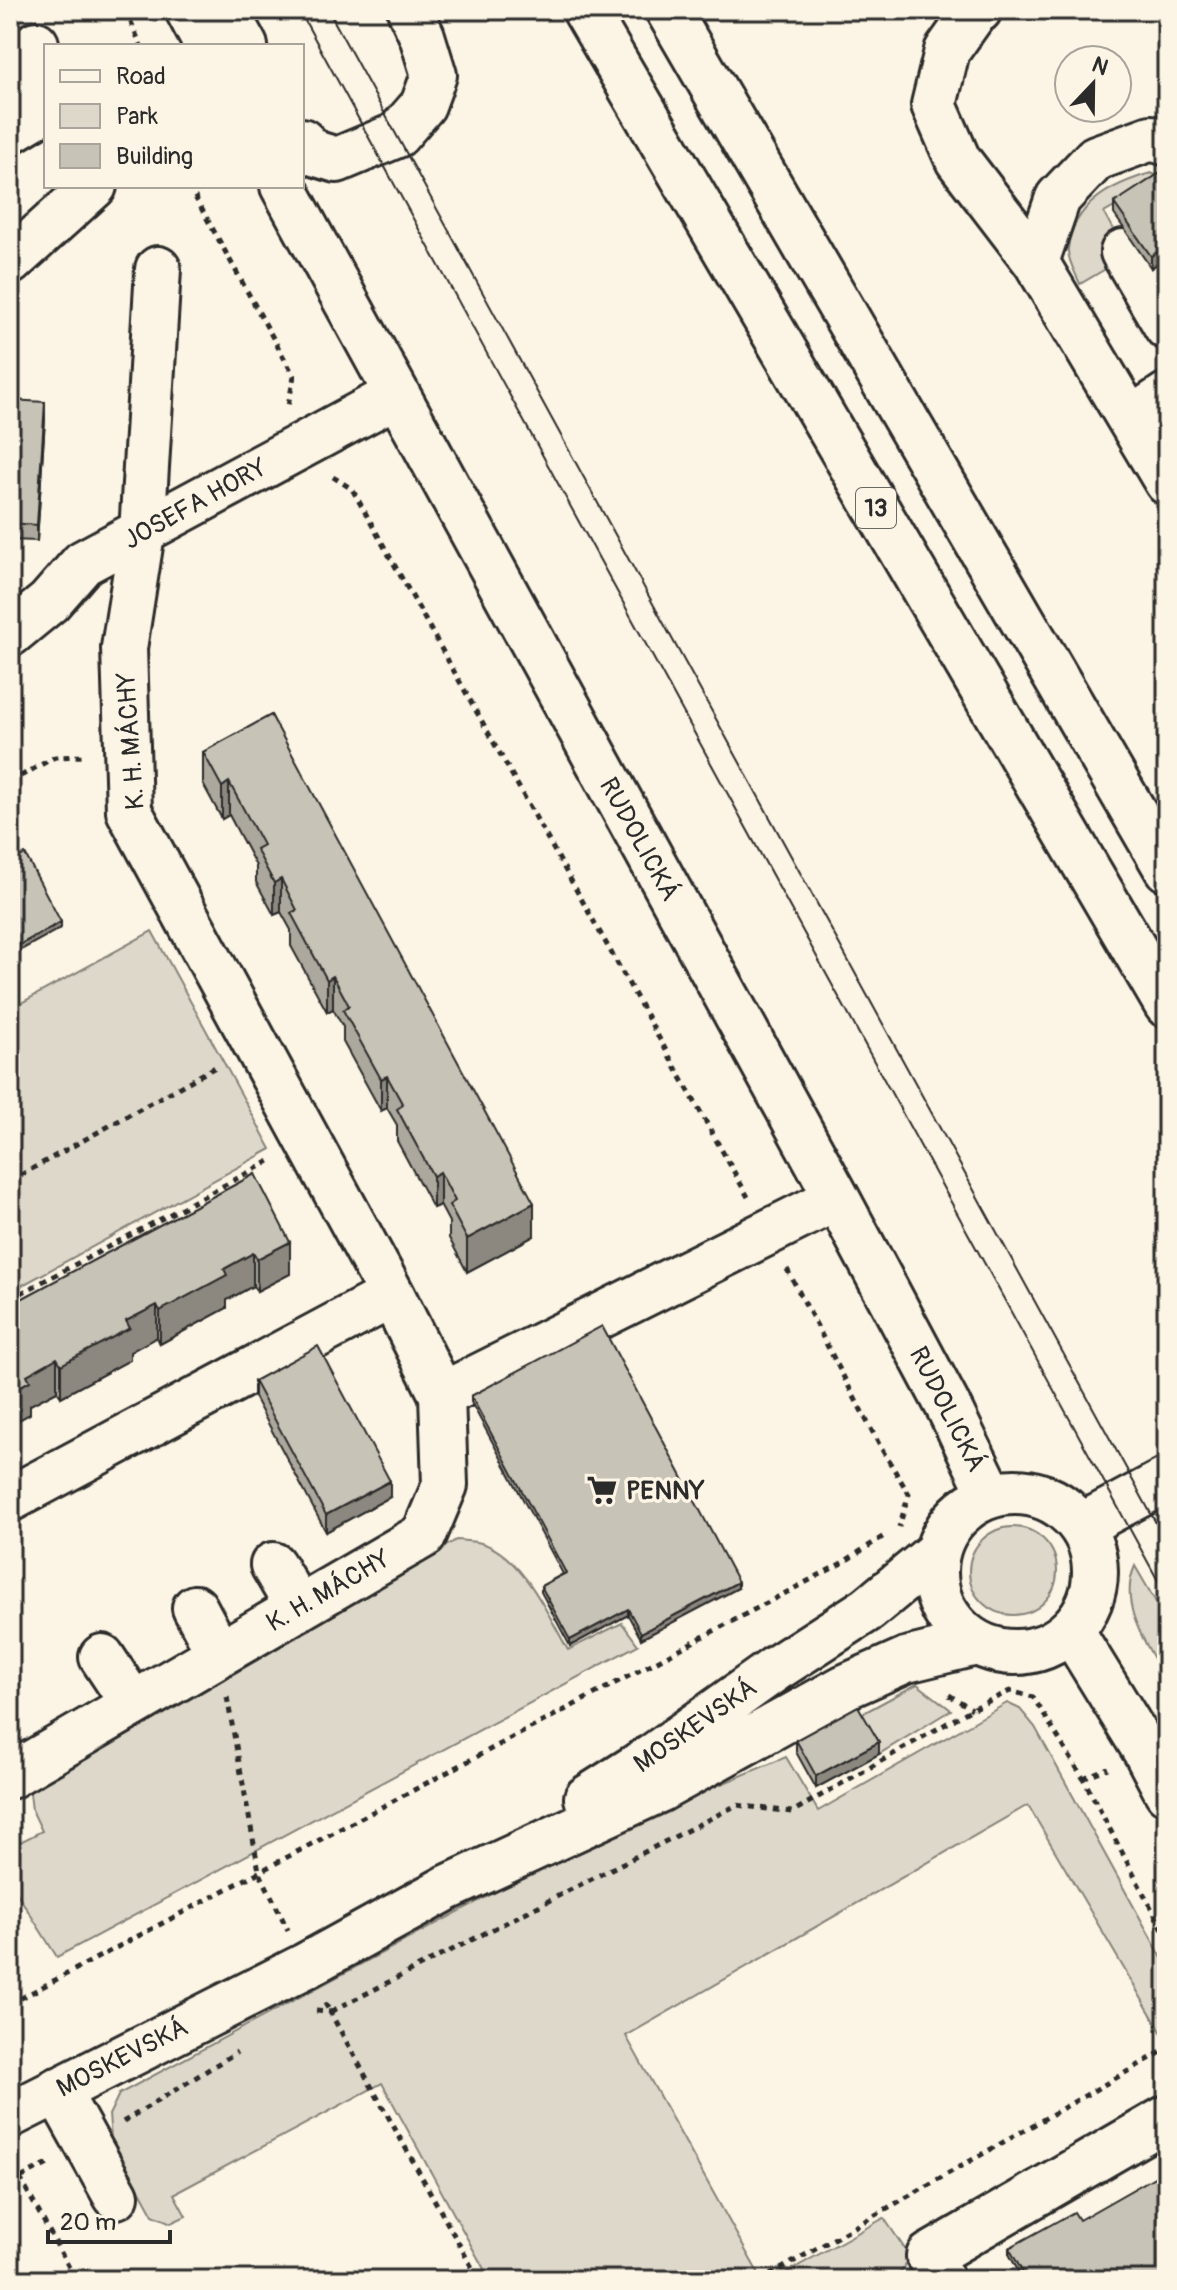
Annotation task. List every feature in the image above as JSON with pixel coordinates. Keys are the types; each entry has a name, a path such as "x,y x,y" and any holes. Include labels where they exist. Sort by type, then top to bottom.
{"main road":[{"path":"188,10 206,44"},
{"path":"225,10 244,44"},
{"path":"304,143 314,153 337,160 397,135 423,105 434,75 410,10"},
{"name":"13","path":"585,10 1167,1005"},
{"path":"668,10 1167,869"},
{"path":"979,10 947,51 934,105 958,160 1036,262 1167,482"},
{"path":"10,131 35,116 34,34"},
{"path":"1036,262 1058,198 1096,158 1151,138 1167,143"},
{"path":"10,262 92,188"},
{"name":"RUDOLICKÁ","path":"284,188 837,1198 949,1408 991,1495"},
{"path":"1123,252 1167,327"},
{"name":"K. H. MÁCHY","path":"10,1776 424,1535 445,1485 442,1395 392,1295 129,811 124,648 142,533 158,269"},
{"name":"JOSEFA HORY","path":"10,634 49,602 83,563 396,395"},
{"path":"1130,420 1167,395"},
{"path":"10,597 17,597 83,563"},
{"path":"442,1395 837,1198"},
{"path":"10,1499 392,1295"},
{"path":"936,1553 934,1580 942,1606 956,1627 976,1643 1000,1651 1026,1652 1050,1644 1071,1630 1085,1612 1093,1591 1096,1569 1092,1547 1081,1526 1167,1480"},
{"name":"RUDOLICKÁ","path":"936,1553 947,1527 967,1507 991,1495 1016,1491 1041,1496 1064,1508 1081,1526"},
{"name":"MOSKEVSKÁ","path":"10,2115 305,1966 447,1888 655,1755 775,1669 868,1609 936,1553"},
{"path":"273,1565 298,1608"},
{"path":"195,1608 219,1653"},
{"path":"1071,1630 1167,1792"},
{"name":"MOSKEVSKÁ","path":"447,1888 661,1789 845,1687 906,1660 976,1643"},
{"path":"102,1657 133,1704"},
{"path":"57,2090 116,2196"},
{"path":"942,2280 929,2256 1167,2118"}],"path":[{"path":"126,10 140,44"},
{"path":"10,2004 842,1563 899,1527 909,1494 881,1448 768,1234 352,489 328,474 312,478 273,418 287,409 294,376 190,188"},
{"path":"10,782 55,757 128,754"},
{"path":"10,1181 255,1045"},
{"path":"10,1299 307,1141"},
{"path":"219,1653 259,1871"},
{"path":"972,1709 1010,1691 1033,1697 1083,1778 1167,1938"},
{"path":"305,2010 330,2012 479,2280"},
{"path":"10,2183 87,2144 250,2044"},
{"path":"759,2280 770,2278 1166,2051"},
{"path":"20,2178 76,2280"}],"green space":[{"path":"1151,173 1164,179 1104,213 1116,235 1099,246 1107,268 1080,284 1068,253 1071,233 1078,219 1086,208 1109,190"},
{"path":"152,931 271,1149 10,1292 10,1009"},
{"path":"1013,1527 1030,1531 1044,1540 1053,1554 1057,1571 1053,1588 1044,1602 1030,1611 1013,1615 996,1611 982,1602 973,1588 969,1571 973,1554 982,1540 996,1531"},
{"path":"456,1540 481,1543 509,1560 543,1604 568,1650 622,1623 638,1645 57,1957 10,1882 10,1847 42,1831 32,1810 29,1785 249,1665"},
{"path":"1135,1566 1167,1621 1167,1681 1132,1611 1130,1581"},
{"path":"917,1684 951,1710 879,1754 858,1716"},
{"path":"1007,1703 1020,1709 1035,1727 1167,1967 1167,2032 1163,2035 1028,1805 626,2036 762,2280 490,2280 382,2083 174,2194 186,2216 171,2223 153,2215 111,2138 109,2115 119,2094 609,1831 786,1757 818,1811"},
{"path":"884,2218 909,2255 902,2271 886,2280 773,2280"}],"building":[{"path":"1160,173 1167,184 1167,245 1151,256 1114,203"},
{"path":"10,400 45,402 37,525 10,523"},
{"path":"271,715 534,1203 467,1239 449,1205 455,1201 440,1172 433,1176 397,1109 403,1105 387,1076 381,1079 343,1010 349,1006 333,976 327,980 291,913 297,910 281,879 274,883 256,849 263,845 229,782 222,787 203,752"},
{"path":"25,854 61,922 10,950 10,862"},
{"path":"255,1174 290,1242 257,1259 253,1253 224,1269 227,1275 160,1311 157,1305 126,1321 130,1328 61,1365 57,1358 27,1375 30,1381 10,1392 10,1305"},
{"name":"PENNY","path":"602,1326 738,1582 641,1633 628,1609 570,1640 541,1586 566,1573 471,1396"},
{"path":"318,1346 390,1481 326,1515 254,1381"},
{"path":"858,1706 879,1742 816,1776 796,1740"},
{"path":"1167,2170 1167,2280 1027,2280 1009,2248 1074,2212 1079,2220"}],"tram line":[{"path":"299,10 1167,1597"},
{"path":"328,10 1167,1543"}],"place":[{"name":"PENNY","path":"602,1490"}]}
